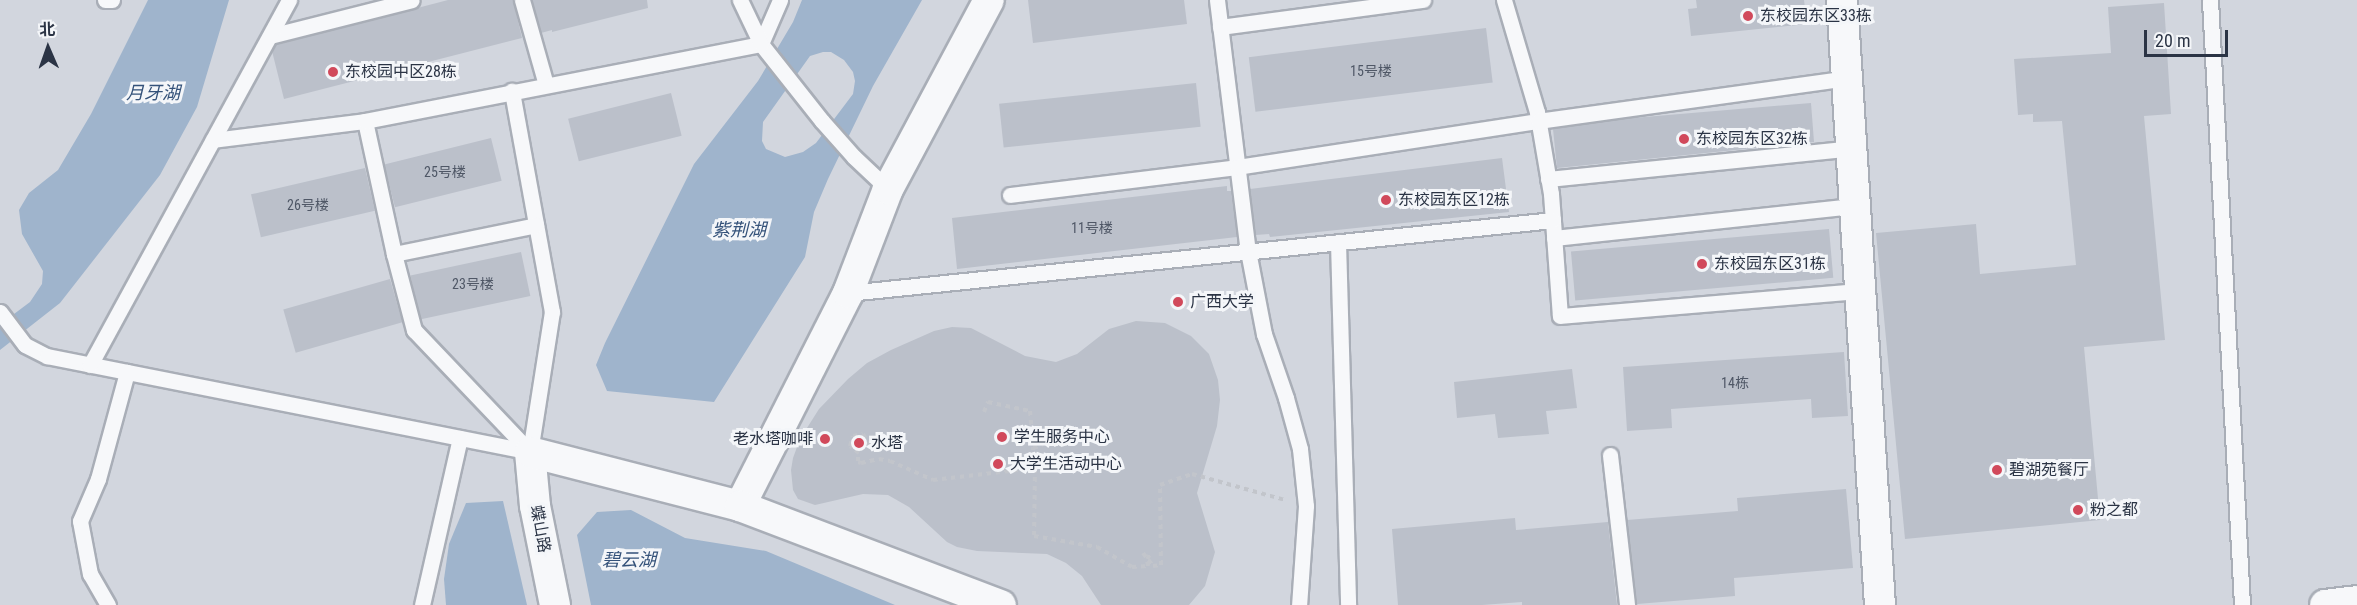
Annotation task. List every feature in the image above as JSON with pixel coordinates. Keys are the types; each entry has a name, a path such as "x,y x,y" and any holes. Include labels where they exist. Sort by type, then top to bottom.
{"street":[{"path":"740,506 848,293 888,189 989,0"},
{"path":"1842,0 1880,605"},
{"path":"530,452 740,506 1001,605"},
{"name":"蝶山路","path":"530,452 535,506 555,605"},
{"path":"2325,605 2357,601"}],"lane":[{"path":"105,0 112,0"},
{"path":"90,365 289,0"},
{"path":"270,36 412,0"},
{"path":"522,0 546,85"},
{"path":"740,0 765,49 799,94 854,158 888,189"},
{"path":"765,49 780,0"},
{"path":"1217,0 1248,251 1264,334 1286,398 1299,448 1306,506 1299,605"},
{"path":"1220,27 1423,0"},
{"path":"1504,0 1538,121 1553,220 1560,316 1860,291"},
{"path":"2210,0 2242,605"},
{"path":"213,140 365,121 512,91 765,49"},
{"path":"1010,195 1238,167 1538,121 1847,78"},
{"path":"512,91 552,312 530,452"},
{"path":"365,121 394,254 414,330 530,452"},
{"path":"1548,179 1851,148"},
{"path":"1554,238 1855,206"},
{"path":"848,293 1553,220"},
{"path":"394,254 536,225"},
{"path":"1338,242 1348,605"},
{"path":"0,312 25,345 46,356 530,452"},
{"path":"108,605 90,574 80,521 98,479 127,372"},
{"path":"422,605 460,438"},
{"path":"1610,455 1627,605"}],"path":[{"path":"984,412 988,402 1030,411 1035,468 1034,536 1097,547 1132,567 1148,566 1151,553"},
{"path":"869,444 863,434 853,436 850,447 859,455 858,462 879,459 890,461 933,480 1035,468"},
{"path":"1034,448 1043,445"},
{"path":"1143,553 1153,566 1161,565 1160,485 1192,474 1306,506"}],"shaded area":[{"name":"广西大学","path":"0,0 2357,0 2357,605 0,605"}],"water":[{"name":"月牙湖","path":"148,0 229,0 197,107 160,175 60,303 0,350 0,320 10,317 30,302 42,284 43,271 22,234 19,210 29,193 58,170 91,114"},
{"name":"紫荆湖","path":"802,0 922,0 873,86 828,179 814,212 805,257 714,402 607,391 596,365 694,164 758,81 793,22","holes":["831,52 844,60 853,72 855,81 853,94 816,143 803,152 785,157 766,149 762,141 763,122 810,56"]},
{"path":"503,501 527,605 446,605 444,579 449,544 466,503"},
{"name":"碧云湖","path":"631,510 685,538 766,551 895,605 591,605 577,535 597,512"}],"building":[{"name":"东校园中区28栋","path":"448,0 513,0 522,38 284,99 272,51 276,45"},
{"path":"532,0 647,0 648,8 541,33"},
{"path":"1028,0 1184,0 1187,24 1033,43"},
{"name":"东校园东区33栋","path":"1696,0 1804,0 1807,24 1691,36 1688,9 1697,8"},
{"path":"2164,3 2171,114 2144,116 2165,340 2084,347 2100,520 1905,539 1876,233 1976,224 1980,274 2076,265 2062,121 2033,122 2033,114 2018,115 2014,59 2111,53 2108,7"},
{"path":"1486,28 1493,83 1255,112 1249,57"},
{"path":"1196,83 1201,127 1004,147 999,104"},
{"path":"671,93 682,136 579,161 568,119"},
{"name":"东校园东区32栋","path":"1811,103 1814,142 1557,168 1553,129 1621,119"},
{"path":"491,138 502,181 395,207 384,165"},
{"name":"东校园东区12栋","path":"1502,158 1509,212 1270,237 1269,234 1256,235 1250,189"},
{"path":"365,168 375,211 261,237 251,194"},
{"path":"1227,186 1227,191 1231,191 1237,237 957,269 952,218"},
{"name":"东校园东区31栋","path":"1829,229 1833,278 1575,300 1571,252"},
{"path":"521,252 530,296 420,320 410,275"},
{"path":"390,279 402,322 296,353 283,310"},
{"name":"大学生活动中心","path":"1136,321 1165,323 1191,336 1209,354 1218,380 1220,400 1217,426 1197,493 1215,552 1205,586 1189,605 1101,605 1082,576 1066,563 1047,554 977,551 957,547 947,542 909,507 888,495 863,494 815,505 798,499 793,490 791,470 793,458 800,439 819,409 867,363 891,350 934,331 952,327 971,328 1025,356 1056,362 1077,354 1109,329"},
{"path":"1844,352 1848,416 1812,418 1811,399 1671,409 1672,428 1627,431 1623,367"},
{"path":"1572,369 1577,408 1546,411 1549,434 1498,438 1495,414 1457,418 1454,382"},
{"path":"1846,489 1853,568 1734,578 1735,596 1637,604 1627,520 1738,511 1737,498"},
{"path":"1515,518 1516,530 1608,522 1617,605 1522,605 1522,602 1482,605 1398,605 1392,529"}],"place":[{"name":"东校园东区33栋","path":"1748,16"},
{"name":"东校园中区28栋","path":"333,72"},
{"name":"东校园东区32栋","path":"1684,139"},
{"name":"东校园东区12栋","path":"1386,200"},
{"name":"东校园东区31栋","path":"1702,264"},
{"name":"广西大学","path":"1178,302"},
{"name":"学生服务中心","path":"1002,437"},
{"name":"老水塔咖啡","path":"825,439"},
{"name":"水塔","path":"859,443"},
{"name":"大学生活动中心","path":"998,464"},
{"name":"碧湖苑餐厅","path":"1997,470"},
{"name":"粉之都","path":"2078,510"}]}
